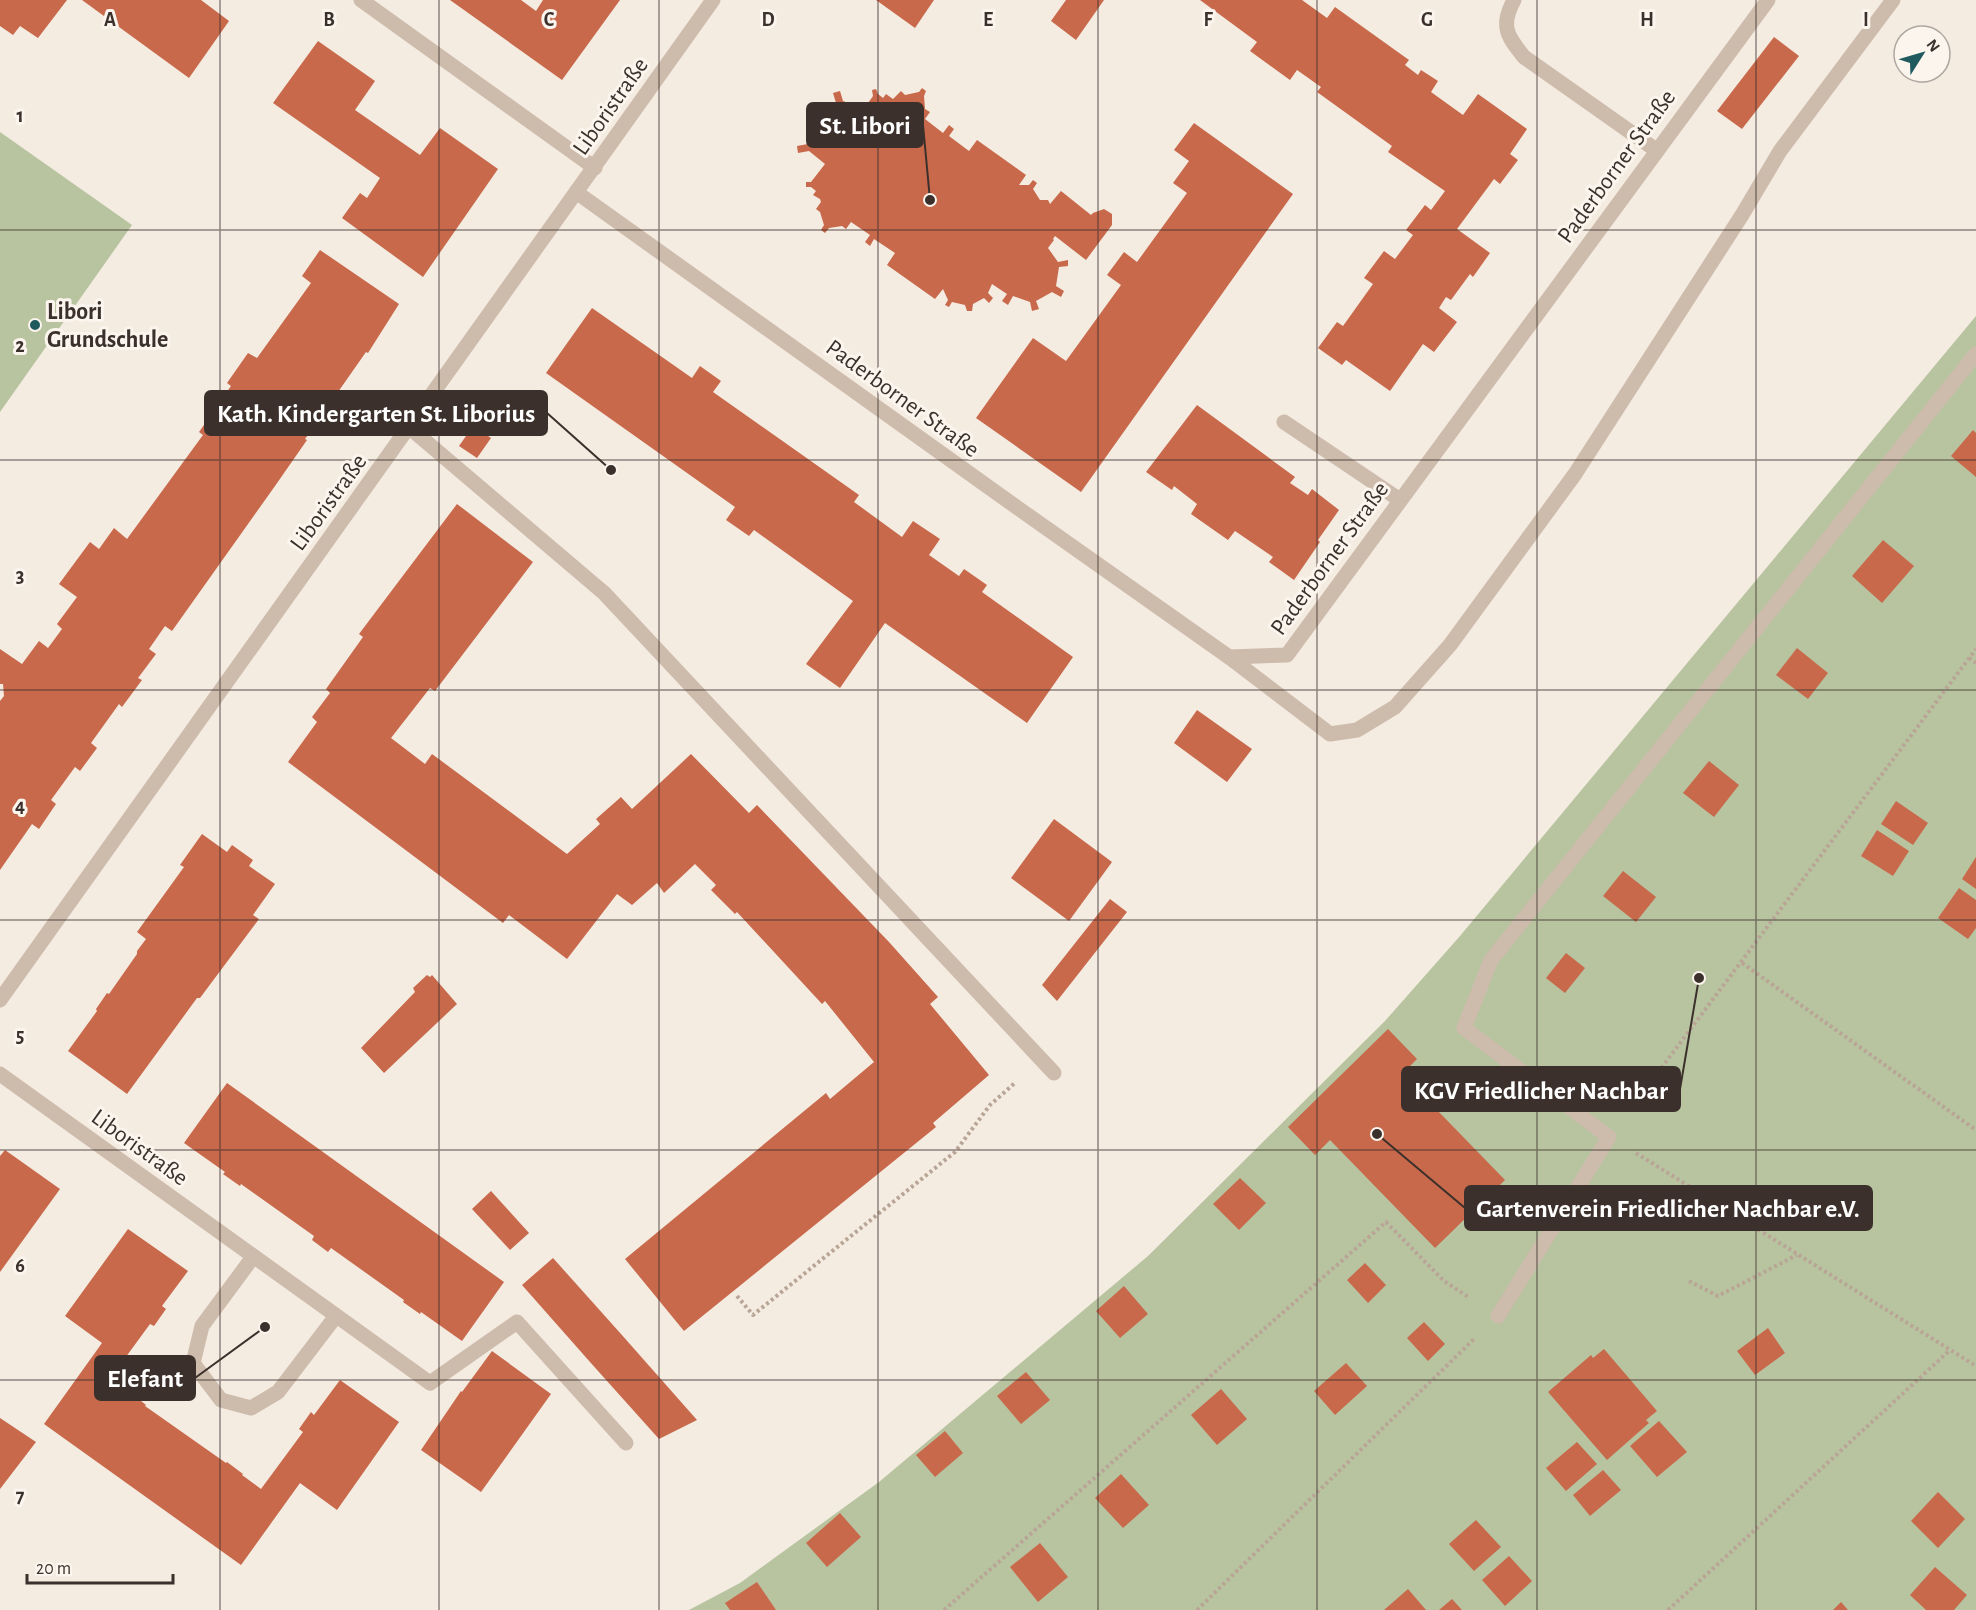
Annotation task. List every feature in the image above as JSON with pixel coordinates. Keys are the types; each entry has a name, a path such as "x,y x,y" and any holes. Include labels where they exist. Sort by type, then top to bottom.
{"street":[{"path":"361,0 595,168"},
{"name":"Liboristraße","path":"0,1000 713,0"},
{"path":"1514,0 1505,16 1510,40 1524,57 1656,150"},
{"name":"Paderborner Straße","path":"576,192 1229,657 1287,655 1768,0"},
{"path":"1229,657 1330,734 1357,730 1395,707 1450,645 1575,474 1742,215 1780,151 1893,0"},
{"path":"1498,1316 1609,1137 1464,1028 1491,960 1976,354"},
{"path":"1284,422 1400,500"},
{"path":"410,428 604,593 1054,1073"},
{"name":"Liboristraße","path":"0,1074 430,1383 517,1322 626,1443"},
{"path":"253,1257 202,1326 193,1364 221,1400 251,1408 278,1392 336,1316"}],"path":[{"path":"1976,649 1609,1137 1976,1366"},
{"path":"1968,658 1976,663"},
{"path":"1742,963 1976,1130"},
{"path":"737,1296 753,1316 955,1152 990,1105 1042,1060"},
{"path":"944,1610 1386,1222 1444,1281 1498,1316 1197,1610"},
{"path":"1689,1281 1718,1296 1798,1254"},
{"path":"1668,1610 1950,1350"}],"green space":[{"name":"Libori Grundschule","path":"0,132 132,225 0,412"},
{"path":"1976,316 1976,1610 689,1610 740,1583 879,1482 1148,1256 1385,1021 1460,936"}],"building":[{"path":"0,0 67,0 38,38 20,26 13,35 0,26"},
{"path":"82,0 201,0 229,21 189,78"},
{"path":"450,0 521,0 536,11 543,0 620,0 562,80"},
{"path":"876,0 934,0 915,28"},
{"path":"1066,0 1104,0 1076,40 1051,21"},
{"path":"1200,0 1302,0 1327,18 1335,7 1409,60 1405,65 1418,75 1421,70 1438,81 1431,92 1463,115 1478,94 1527,129 1510,154 1518,160 1500,184 1494,179 1457,229 1490,253 1473,277 1470,274 1451,300 1446,297 1439,308 1457,322 1434,352 1423,344 1390,391 1346,360 1342,365 1318,348 1337,322 1343,326 1373,284 1364,278 1384,251 1395,259 1413,235 1406,230 1425,205 1431,210 1445,191 1388,152 1392,146 1317,92 1321,87 1297,70 1290,80 1250,51 1257,42"},
{"path":"1774,37 1799,56 1742,129 1717,111"},
{"path":"318,41 375,81 355,110 420,155 440,128 498,169 423,277 342,218 360,193 367,198 380,178 273,103"},
{"path":"922,88 926,91 925,109 930,112 925,119 943,133 949,125 954,129 949,136 969,151 977,140 1026,175 1019,185 1029,185 1033,180 1037,183 1033,189 1040,200 1048,200 1050,204 1061,191 1091,215 1104,209 1112,214 1112,225 1086,260 1055,236 1053,239 1048,248 1058,262 1068,260 1068,266 1059,267 1056,286 1064,291 1061,297 1052,292 1036,301 1039,309 1032,311 1030,302 1013,296 1008,305 1002,301 1007,294 992,284 988,293 993,298 989,303 984,298 973,304 972,311 967,311 965,305 952,302 949,307 945,305 948,300 943,289 935,299 887,265 895,253 874,239 870,246 865,242 870,235 851,222 846,229 842,226 829,228 825,233 821,230 824,225 820,212 816,209 821,202 813,195 816,191 811,187 806,187 806,182 811,182 825,164 809,151 798,153 797,146 808,144 836,103 833,93 840,91 843,101 857,106 861,113 873,96 872,90 876,89 883,98 886,94 893,99 901,91 905,95 919,92"},
{"path":"1194,123 1293,194 1081,492 976,418 1033,338 1066,361 1121,285 1107,275 1124,252 1137,262 1187,193 1173,183 1189,161 1174,150"},
{"path":"320,250 399,304 368,353 366,352 338,392 339,394 305,439 307,440 172,631 165,626 149,649 156,654 138,678 142,680 122,707 119,704 91,743 97,748 80,771 75,767 51,800 56,804 39,829 32,824 0,870 0,701 4,696 3,684 0,684 0,649 22,664 39,641 48,648 62,629 57,624 77,597 59,584 90,542 99,549 114,528 127,539 203,435 199,432 231,386 227,383 248,353 257,358 311,283 302,276"},
{"path":"592,308 692,378 700,366 721,381 713,392 859,495 854,502 902,537 913,521 940,539 929,555 959,576 964,569 987,585 982,592 1073,657 1027,723 885,623 840,688 806,664 853,601 754,530 749,536 726,520 735,507 546,373"},
{"path":"1197,405 1295,477 1290,483 1308,495 1312,489 1339,510 1294,580 1269,562 1273,557 1235,531 1228,540 1191,514 1197,504 1174,486 1172,490 1146,472"},
{"path":"473,426 491,438 477,458 459,446"},
{"path":"1973,430 1976,433 1976,477 1951,456"},
{"path":"457,504 533,562 435,691 430,688 391,738 425,764 432,754 567,854 600,824 596,819 621,797 632,809 691,754 749,813 757,805 889,942 938,997 930,1004 989,1075 933,1123 936,1127 684,1331 625,1259 826,1093 830,1099 874,1062 825,1001 822,1004 737,912 735,914 711,890 716,885 695,864 664,893 657,883 632,905 617,894 567,959 509,915 503,923 288,762 317,722 312,717 330,693 326,689 363,637 359,634"},
{"path":"1883,540 1914,566 1882,603 1852,576"},
{"path":"1797,648 1828,673 1808,699 1776,675"},
{"path":"1197,710 1252,749 1227,782 1174,743"},
{"path":"1709,761 1739,785 1714,817 1683,793"},
{"path":"1896,801 1928,823 1913,845 1881,824"},
{"path":"1054,819 1112,862 1069,921 1011,878"},
{"path":"1877,830 1909,851 1893,876 1861,856"},
{"path":"202,834 227,852 232,845 253,860 249,866 275,884 253,915 259,919 200,998 197,998 127,1094 68,1051 107,993 109,994 137,954 146,939 137,932 184,867 180,865"},
{"path":"1976,857 1976,889 1962,879"},
{"path":"1623,871 1656,897 1636,922 1603,896"},
{"path":"1959,888 1976,900 1976,928 1968,939 1938,918"},
{"path":"1110,899 1127,912 1057,1001 1042,985"},
{"path":"1566,953 1585,968 1565,993 1546,978"},
{"path":"427,975 430,977 432,975 457,1004 384,1073 361,1048 415,992 413,988"},
{"path":"1388,1029 1417,1059 1402,1074 1505,1180 1435,1248 1330,1140 1315,1155 1288,1127"},
{"path":"227,1083 504,1282 462,1341 403,1302 404,1300 331,1248 328,1252 312,1240 314,1236 241,1184 240,1186 223,1174 225,1172 184,1143"},
{"path":"5,1150 60,1189 0,1272 0,1156"},
{"path":"1240,1178 1266,1203 1239,1230 1213,1204"},
{"path":"491,1191 529,1233 510,1250 472,1209"},
{"path":"128,1229 188,1271 162,1306 166,1309 154,1326 150,1324 109,1380 128,1394 130,1392 145,1406 227,1462 261,1489 303,1432 299,1429 311,1412 314,1415 340,1380 399,1422 337,1510 300,1483 241,1565 44,1424 102,1343 65,1316"},
{"path":"553,1258 697,1420 659,1439 590,1362 522,1285"},
{"path":"1365,1263 1386,1285 1368,1303 1347,1280"},
{"path":"1124,1286 1148,1314 1120,1338 1096,1311"},
{"path":"1424,1322 1445,1344 1428,1361 1407,1338"},
{"path":"1768,1328 1785,1353 1755,1375 1737,1351"},
{"path":"1604,1349 1657,1411 1646,1420 1649,1423 1607,1460 1548,1392 1591,1355 1593,1358"},
{"path":"492,1351 551,1394 481,1492 421,1450 461,1391"},
{"path":"1346,1363 1367,1386 1335,1415 1314,1391"},
{"path":"1026,1372 1050,1400 1021,1424 997,1396"},
{"path":"1221,1389 1247,1419 1217,1445 1191,1415"},
{"path":"0,1418 36,1442 0,1489"},
{"path":"1659,1421 1687,1452 1657,1477 1630,1446"},
{"path":"945,1431 963,1453 935,1477 916,1455"},
{"path":"1577,1442 1597,1464 1566,1491 1546,1468"},
{"path":"1603,1470 1621,1490 1590,1516 1573,1495"},
{"path":"1121,1474 1149,1505 1123,1528 1095,1498"},
{"path":"1938,1492 1965,1519 1938,1548 1911,1521"},
{"path":"840,1513 861,1537 827,1567 806,1543"},
{"path":"1476,1520 1501,1547 1474,1571 1449,1544"},
{"path":"1040,1543 1068,1577 1038,1602 1010,1567"},
{"path":"1509,1556 1532,1581 1505,1606 1482,1580"},
{"path":"1935,1567 1967,1595 1954,1610 1926,1610 1910,1595"},
{"path":"757,1582 776,1610 730,1610 725,1603"},
{"path":"1408,1589 1426,1610 1384,1610"},
{"path":"1452,1599 1462,1610 1439,1610"},
{"path":"1841,1602 1848,1610 1833,1610"}],"place":[{"name":"St. Libori","path":"930,200"},
{"name":"Libori Grundschule","path":"35,325"},
{"name":"Kath. Kindergarten St. Liborius","path":"611,470"},
{"name":"KGV Friedlicher Nachbar","path":"1699,978"},
{"name":"Gartenverein Friedlicher Nachbar e.V.","path":"1377,1134"},
{"name":"Elefant","path":"265,1327"}]}
